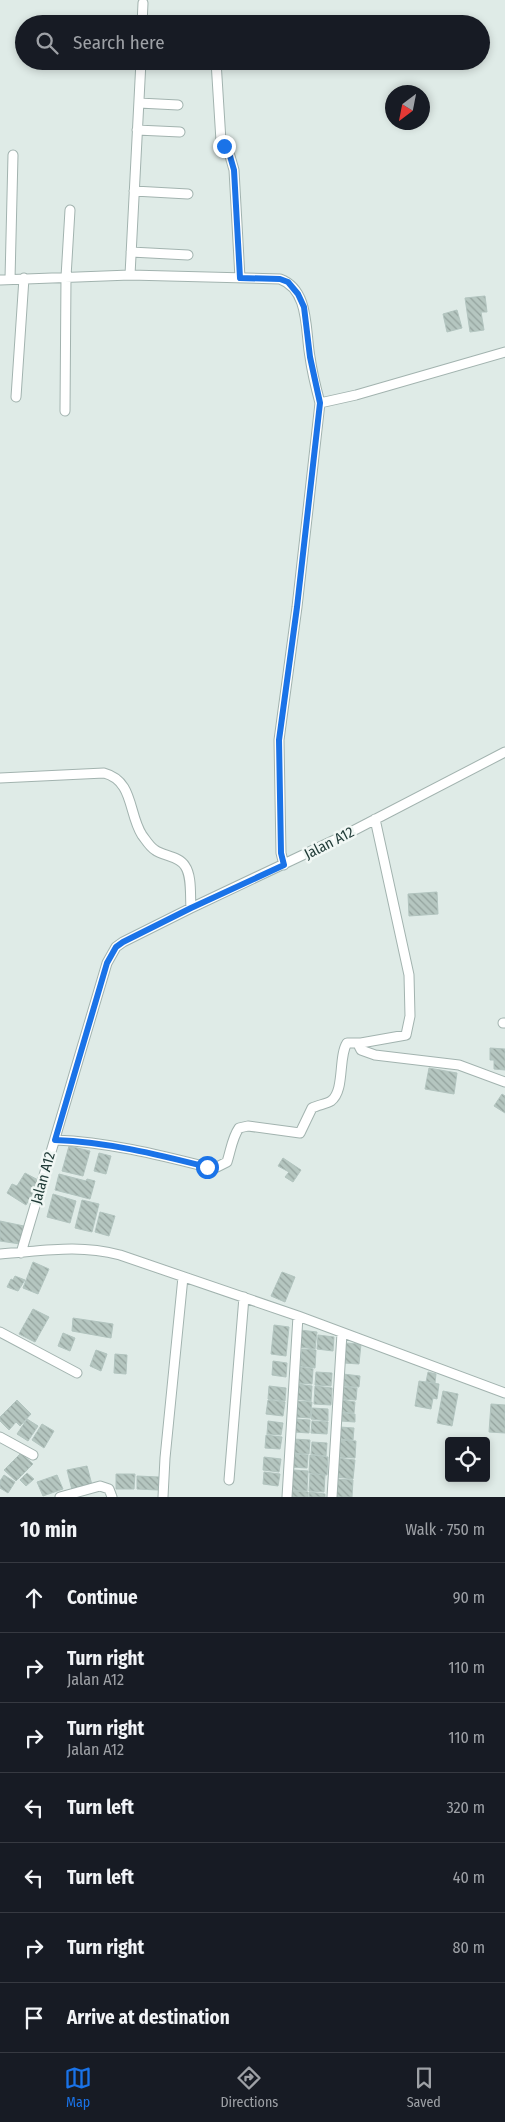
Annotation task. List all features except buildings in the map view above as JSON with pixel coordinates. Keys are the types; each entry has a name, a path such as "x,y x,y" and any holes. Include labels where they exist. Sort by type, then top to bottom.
{"street":[{"path":"142,15 143,3"},
{"path":"130,275 140,70"},
{"path":"217,70 221,141 230,156 234,170 240,278"},
{"path":"138,103 178,105"},
{"path":"137,130 180,132"},
{"path":"10,279 13,155"},
{"path":"134,191 188,194"},
{"path":"65,412 66,277 70,210"},
{"path":"131,252 188,255"},
{"path":"0,280 130,275 280,279 288,282 298,294 304,307 310,357 320,403 297,607 279,740 281,853 284,865"},
{"path":"16,397 24,278"},
{"path":"320,403 356,395 505,352"},
{"name":"Jalan A12","path":"21,1253 111,954 123,942 284,865 505,752"},
{"path":"0,778 104,774 117,778 124,787 136,823 147,842 153,849 181,861 185,866 188,874 191,908"},
{"path":"55,1140 107,1144 207,1167 217,1167 226,1162 234,1136 239,1128 248,1126 300,1133 312,1108 330,1101 336,1095 345,1045 347,1043 361,1043 406,1036 410,1016 409,975 375,819"},
{"path":"361,1043 359,1046 361,1050 375,1055 459,1065 505,1082"},
{"path":"0,1254 62,1248 96,1249 120,1255 298,1316 505,1393"},
{"path":"163,1497 165,1458 183,1277"},
{"path":"229,1480 244,1297"},
{"path":"287,1497 298,1316"},
{"path":"0,1332 77,1373"},
{"path":"332,1497 342,1333"},
{"path":"0,1437 33,1455"},
{"path":"60,1497 100,1486 109,1489 112,1497"}],"route":[{"path":"207,1167 107,1144 55,1140 107,963 116,947 191,908 284,865 281,853 279,740 297,607 320,403 310,357 304,307 298,294 288,282 280,279 240,278 234,170 232,160 224,146"}]}
